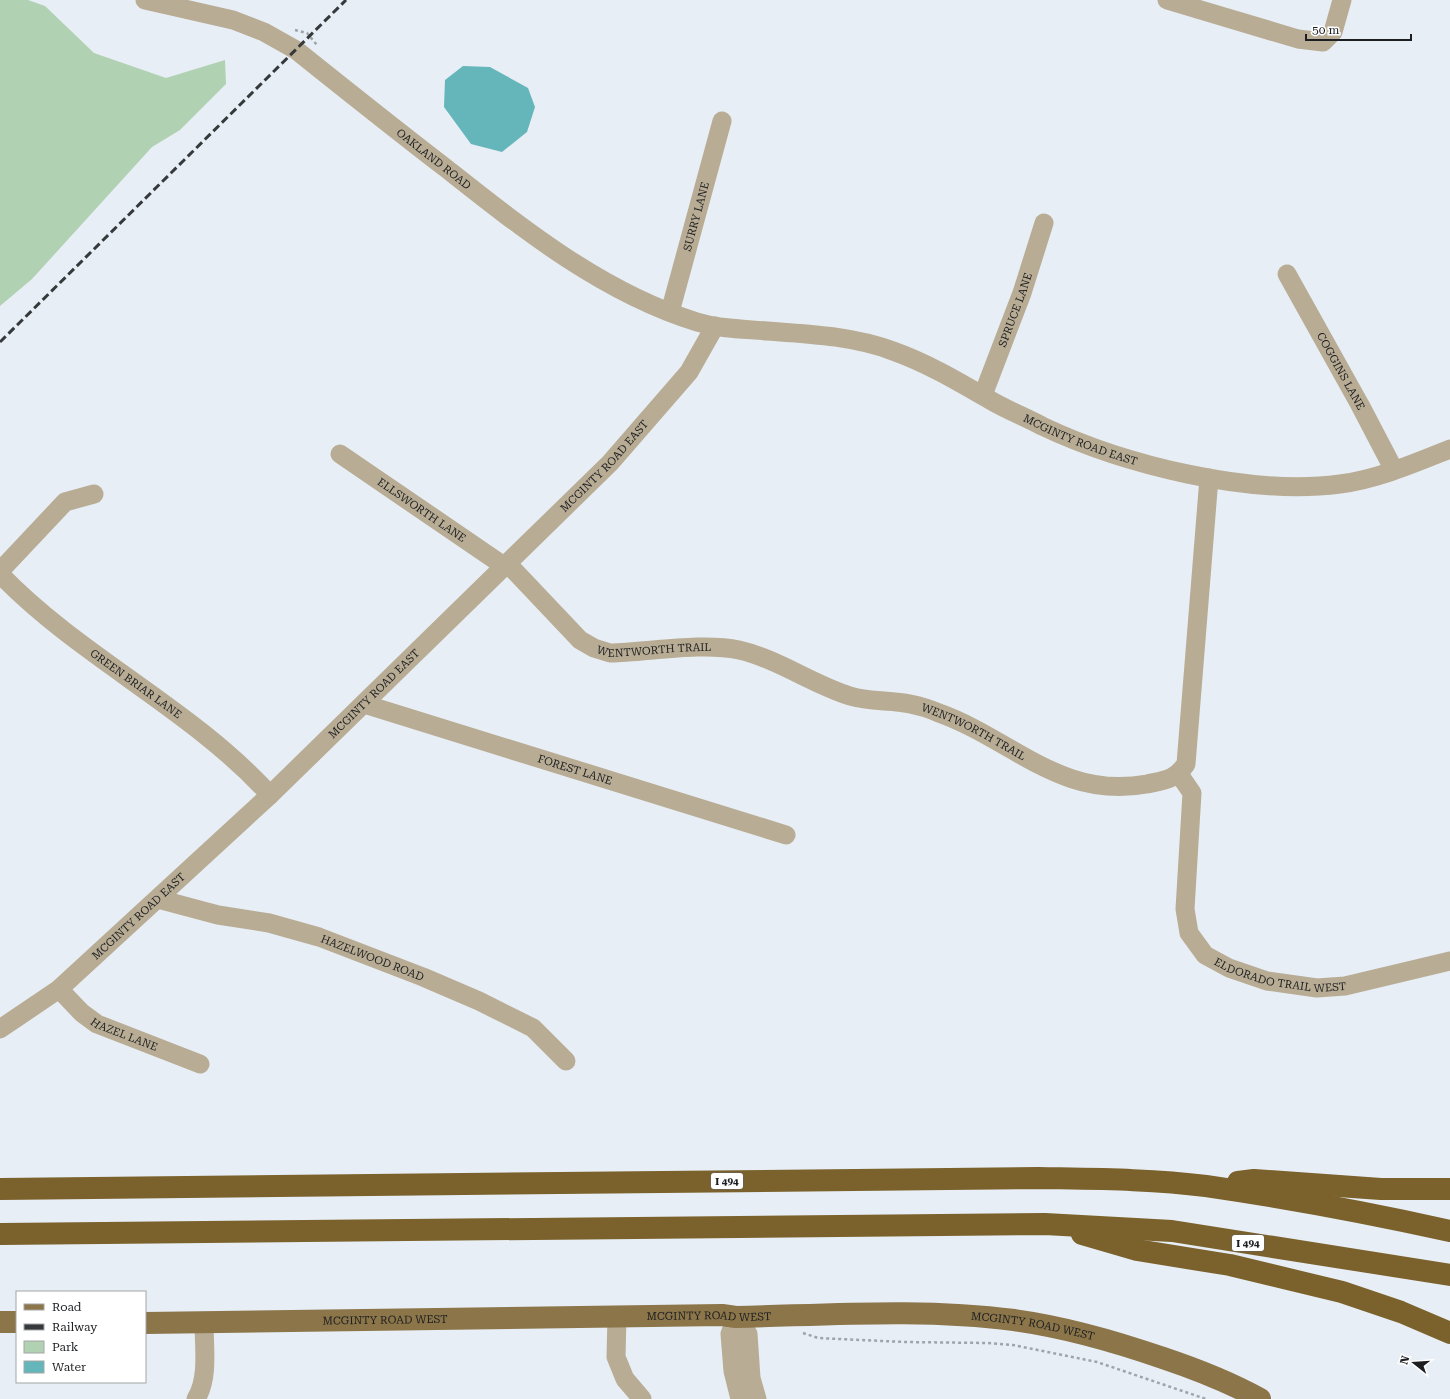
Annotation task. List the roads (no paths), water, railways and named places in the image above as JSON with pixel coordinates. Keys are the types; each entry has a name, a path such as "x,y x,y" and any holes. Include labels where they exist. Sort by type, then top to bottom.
{"highway":[{"name":"I 494","path":"0,1189 1039,1178 1145,1180 1205,1186 1350,1210 1450,1231"},
{"path":"1205,1186 1254,1180 1381,1189 1450,1189"},
{"name":"I 494","path":"0,1234 592,1227 1045,1224 1172,1231 1450,1275"},
{"path":"1045,1224 1138,1250 1230,1266 1342,1292 1401,1312 1450,1333"}],"main road":[{"name":"MCGINTY ROAD WEST","path":"146,1323 204,1324 722,1315 736,1317 885,1314 1013,1320 1077,1332 1138,1349 1199,1371 1260,1399"},
{"path":"0,1322 16,1322"}],"street":[{"name":"OAKLAND ROAD","path":"145,0 233,20 264,32 296,50 527,230 610,284 670,312 718,327"},
{"path":"1167,0 1298,39 1323,42 1333,32 1342,0"},
{"name":"SURRY LANE","path":"670,312 722,121"},
{"name":"SPRUCE LANE","path":"983,395 1022,293 1044,223"},
{"name":"COGGINS LANE","path":"1287,274 1360,405 1394,470"},
{"name":"MCGINTY ROAD EAST","path":"0,1029 59,989 270,795 364,704 610,463 689,372 718,327 852,339 900,353 933,368 1047,428 1104,451 1165,468 1209,478 1264,486 1304,487 1342,484 1394,470 1450,449"},
{"name":"ELLSWORTH LANE","path":"340,454 505,565"},
{"path":"1179,774 1186,764 1209,478"},
{"path":"0,572 65,502 94,494"},
{"name":"WENTWORTH TRAIL","path":"505,565 580,640 605,652 626,653 717,647 739,650 760,657 858,698 878,702 910,704 940,713 968,725 1038,766 1073,780 1105,786 1138,785 1169,779 1179,774"},
{"name":"GREEN BRIAR LANE","path":"0,572 18,593 43,613 191,723 270,795"},
{"name":"FOREST LANE","path":"364,704 786,835"},
{"name":"ELDORADO TRAIL WEST","path":"1179,774 1192,793 1185,909 1189,933 1205,955 1228,968 1267,981 1317,988 1345,986 1450,961"},
{"name":"HAZELWOOD ROAD","path":"158,899 218,915 269,923 319,937 423,977 479,1001 533,1028 566,1061"},
{"name":"HAZEL LANE","path":"59,989 82,1013 97,1024 200,1064"},
{"path":"617,1317 616,1357 626,1379 642,1399"},
{"path":"736,1317 730,1334 732,1371 740,1399"},
{"path":"736,1317 748,1334 751,1378 757,1399"},
{"path":"196,1399 202,1390 204,1375 204,1324"}],"water":[{"path":"463,66 490,67 528,88 535,107 527,132 502,152 471,144 444,107 445,80"}],"railway":[{"path":"0,342 346,0"}]}
